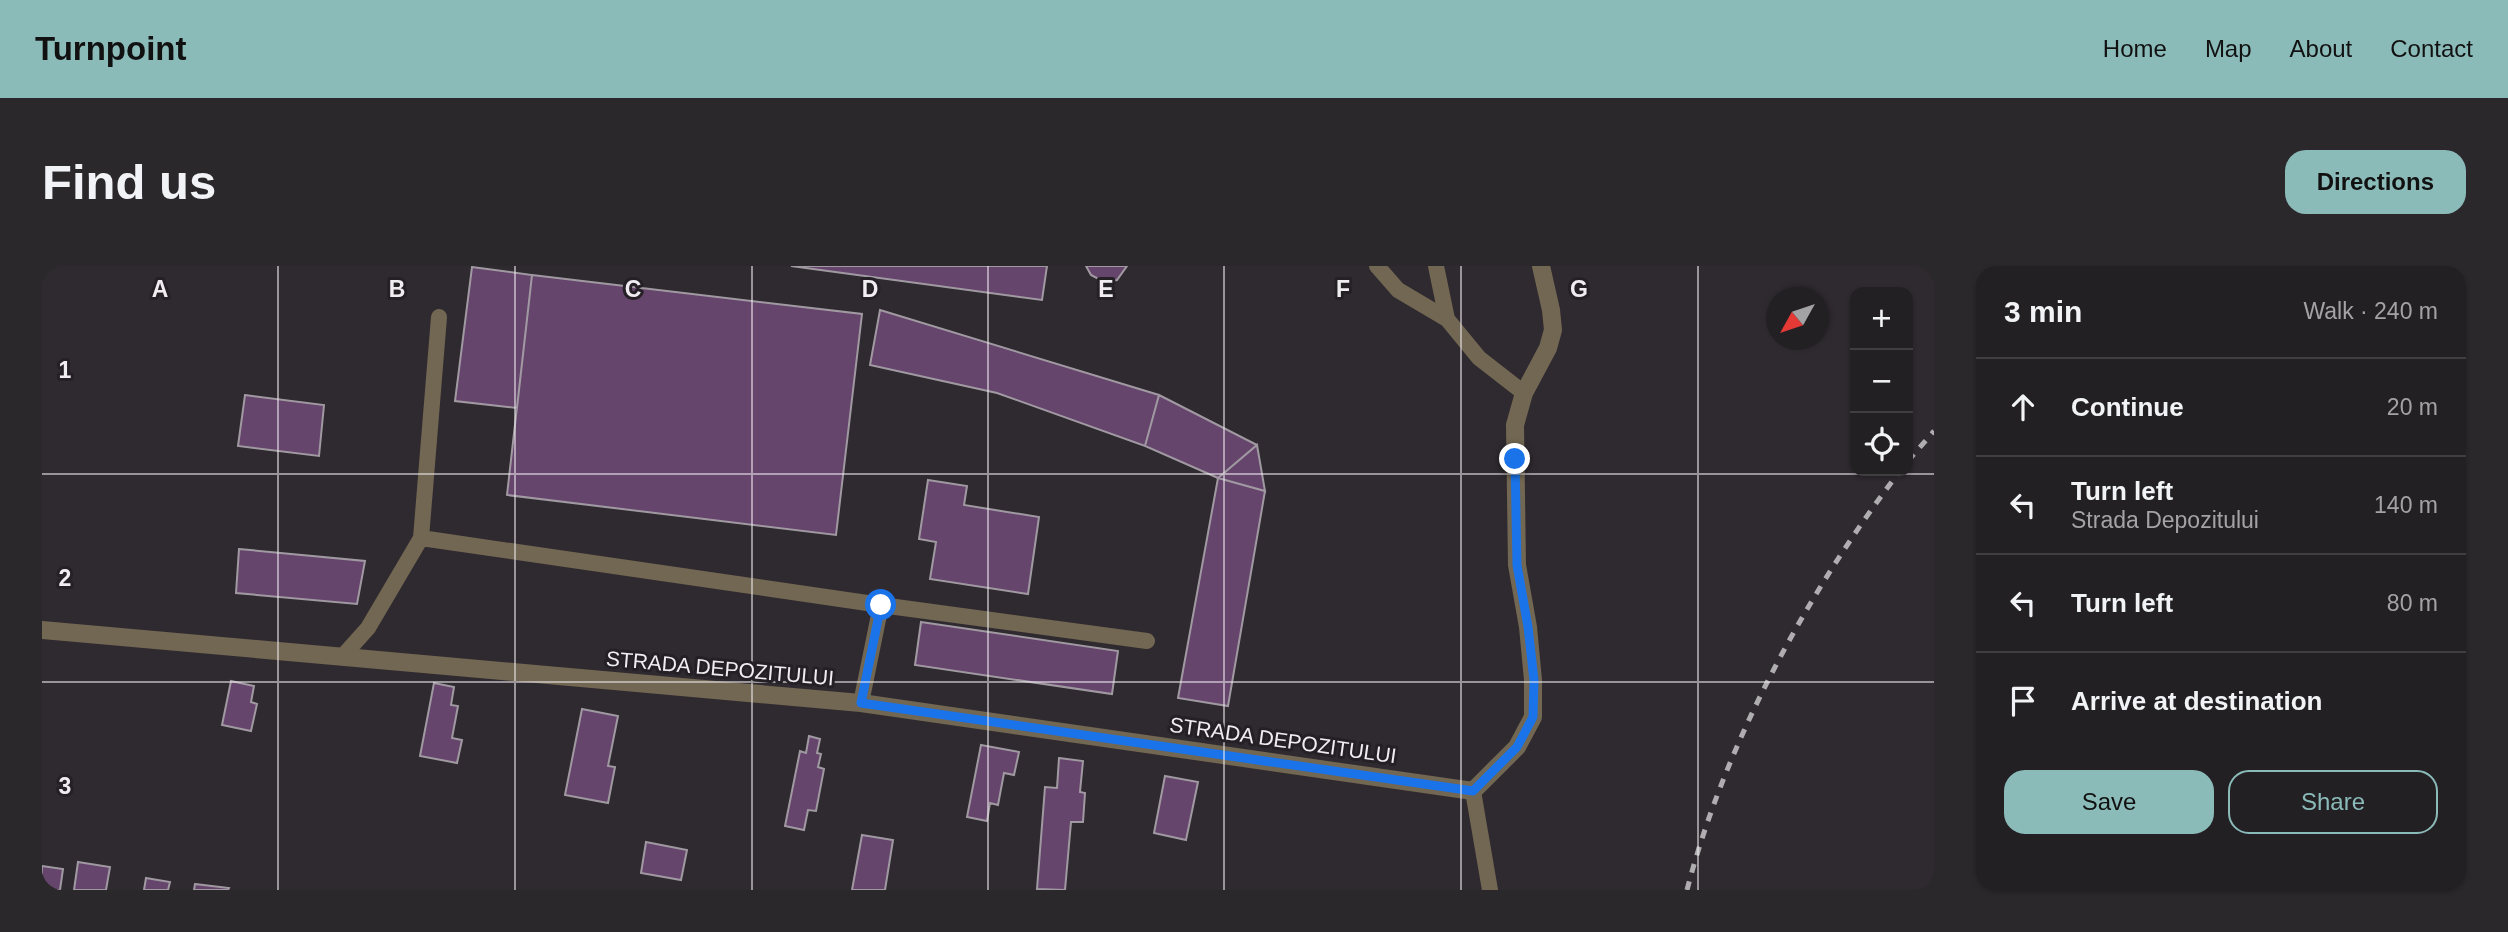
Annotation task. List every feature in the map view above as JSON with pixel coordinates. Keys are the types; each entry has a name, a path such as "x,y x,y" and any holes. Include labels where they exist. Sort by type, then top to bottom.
{"street":[{"path":"1473,791 1517,747 1533,717 1534,680 1517,565 1515,425 1524,393 1548,348 1552,330 1551,310 1541,266"},
{"name":"STRADA DEPOZITULUI","path":"42,630 861,703 1473,791"}],"lane":[{"path":"1377,266 1398,290 1447,319 1479,358 1524,393"},
{"path":"1436,266 1447,319"},
{"path":"342,657 368,628 421,538 439,317"},
{"path":"421,538 1147,641"},
{"path":"861,703 881,605"},
{"path":"1473,791 1490,890"}],"building":[{"path":"791,266 1047,266 1042,300"},
{"path":"1086,266 1127,266 1117,280 1104,282 1091,275"},
{"path":"472,267 532,275 517,408 455,401"},
{"path":"532,275 862,314 836,535 507,495"},
{"path":"880,310 1159,395 1145,446 997,393 870,365"},
{"path":"245,395 324,405 319,456 238,446"},
{"path":"1159,395 1257,445 1218,478 1145,446"},
{"path":"1257,445 1265,491 1218,478"},
{"path":"1218,478 1265,491 1228,706 1178,698"},
{"path":"928,480 967,486 964,505 1039,517 1028,594 930,579 936,542 919,539"},
{"path":"239,549 365,561 357,604 236,593"},
{"path":"921,622 1118,651 1112,694 915,665"},
{"path":"231,681 254,686 251,702 257,704 251,731 222,725"},
{"path":"434,683 454,687 451,705 458,706 452,738 462,740 457,763 420,756"},
{"path":"582,709 618,716 608,766 615,767 608,803 565,795"},
{"path":"809,736 820,739 818,767 824,769 816,811 808,810 804,830 785,826 800,751 806,753"},
{"path":"981,745 1019,752 1014,775 1004,773 998,805 990,803 987,821 967,817"},
{"path":"1059,758 1083,761 1080,792 1085,793 1083,822 1071,822 1065,890 1037,889 1045,787 1057,788"},
{"path":"1165,776 1198,782 1186,840 1154,833"},
{"path":"862,835 893,840 885,890 852,890"},
{"path":"646,842 687,850 681,880 641,873"},
{"path":"78,862 110,867 106,890 74,890"},
{"path":"42,866 63,869 60,890 42,890"},
{"path":"146,878 170,882 168,890 144,890"},
{"path":"195,884 229,888 194,890"}],"railway":[{"path":"1913,455 1934,431"},
{"path":"1687,890 1723,779 1773,670 1833,566 1896,476"}],"route":[{"path":"881,605 861,703 1473,791 1517,747 1533,717 1534,680 1517,565 1515,459"}]}
